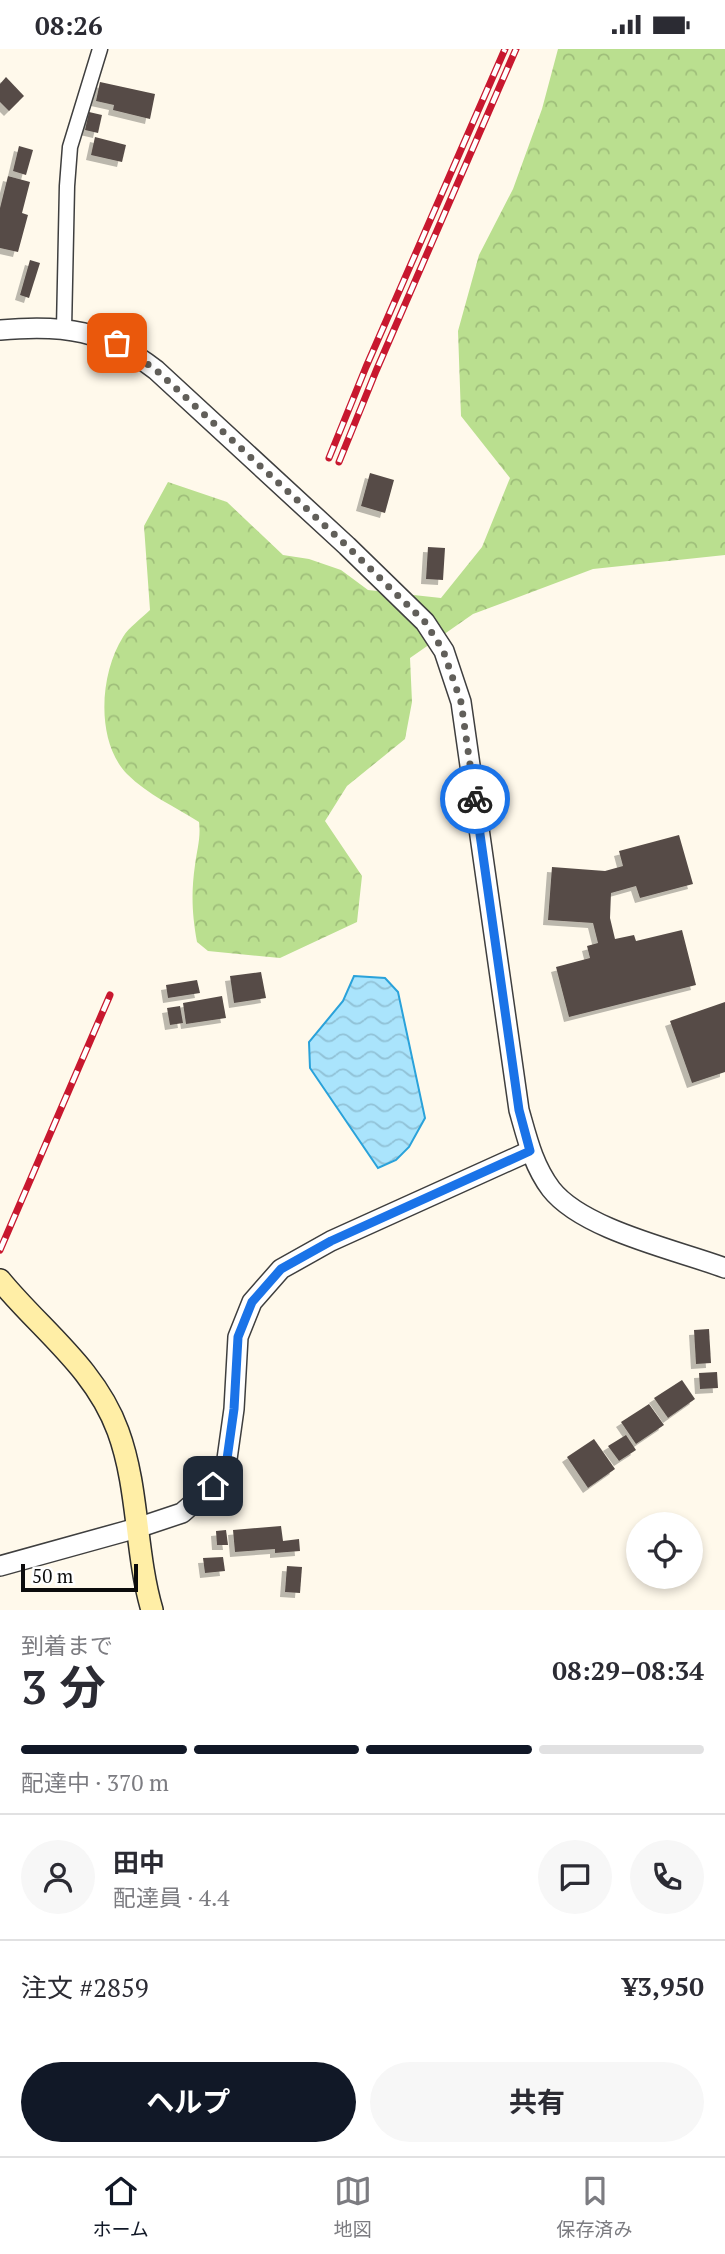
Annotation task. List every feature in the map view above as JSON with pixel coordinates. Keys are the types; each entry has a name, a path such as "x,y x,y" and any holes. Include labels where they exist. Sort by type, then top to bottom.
{"main road":[{"path":"0,1280 16,1300 85,1370 108,1408 127,1457 152,1610"}],"street":[{"path":"64,329 70,147 100,49"},
{"path":"0,330 64,329 117,343 156,370 347,546 425,622 443,650 461,702 519,1110 530,1151 553,1191 580,1213 625,1233 725,1268"},
{"path":"0,1566 182,1513 213,1486 227,1459 234,1409 238,1337 252,1302 281,1269 331,1241 530,1151"}],"green space":[{"path":"558,49 725,49 725,555 593,569 473,614 410,658 412,702 405,739 347,786 325,821 362,876 357,922 280,958 208,951 197,942 193,913 199,822 152,794 127,774 110,744 106,726 106,687 115,652 126,633 150,610 144,526 168,482 227,502 283,555 309,559 341,570 368,590 441,598 482,547 510,478 461,416 458,331 479,255 513,189 542,109"}],"water":[{"path":"354,976 385,978 398,992 425,1118 409,1147 396,1160 378,1168 310,1068 309,1042 343,1001"}],"building":[{"path":"6,77 24,96 9,111 0,102 0,84"},
{"path":"100,82 155,94 150,119 113,110 114,105 96,101"},
{"path":"89,112 102,115 98,133 85,130"},
{"path":"95,137 126,145 122,162 91,155"},
{"path":"19,146 33,150 26,175 13,171"},
{"path":"8,176 30,182 22,213 28,215 18,252 0,248 0,208"},
{"path":"30,260 40,263 29,298 20,295"},
{"path":"370,473 394,480 385,513 361,506"},
{"path":"428,547 445,548 443,580 426,579"},
{"path":"679,835 693,884 640,898 636,886 611,893 610,918 615,939 634,935 636,941 682,930 696,985 569,1017 556,967 590,958 587,946 598,943 593,923 548,920 552,867 605,871 623,866 619,851"},
{"path":"261,972 266,998 234,1003 230,976"},
{"path":"197,980 200,993 168,998 166,985"},
{"path":"222,996 226,1018 186,1024 183,1003"},
{"path":"725,1002 725,1072 692,1083 670,1021"},
{"path":"180,1006 183,1023 170,1025 167,1008"},
{"path":"709,1329 711,1363 696,1364 694,1330"},
{"path":"717,1372 718,1388 700,1389 699,1373"},
{"path":"682,1380 695,1399 668,1418 654,1398"},
{"path":"649,1404 664,1425 636,1444 621,1422"},
{"path":"626,1435 636,1450 619,1461 608,1446"},
{"path":"594,1439 615,1469 588,1488 567,1457"},
{"path":"281,1526 283,1541 299,1539 300,1551 275,1553 275,1549 235,1552 233,1530"},
{"path":"226,1530 228,1545 217,1545 216,1531"},
{"path":"223,1557 225,1571 205,1573 203,1558"},
{"path":"287,1566 302,1567 300,1593 285,1592"}],"railway":[{"path":"329,458 505,49"},
{"path":"339,462 516,49"},
{"path":"0,1250 110,995"}],"way so far":[{"path":"117,343 156,370 347,546 425,622 443,650 461,702 475,799"}],"route":[{"path":"213,1486 227,1459 234,1409 238,1337 252,1302 281,1269 331,1241 530,1151 519,1110 475,799"}]}
